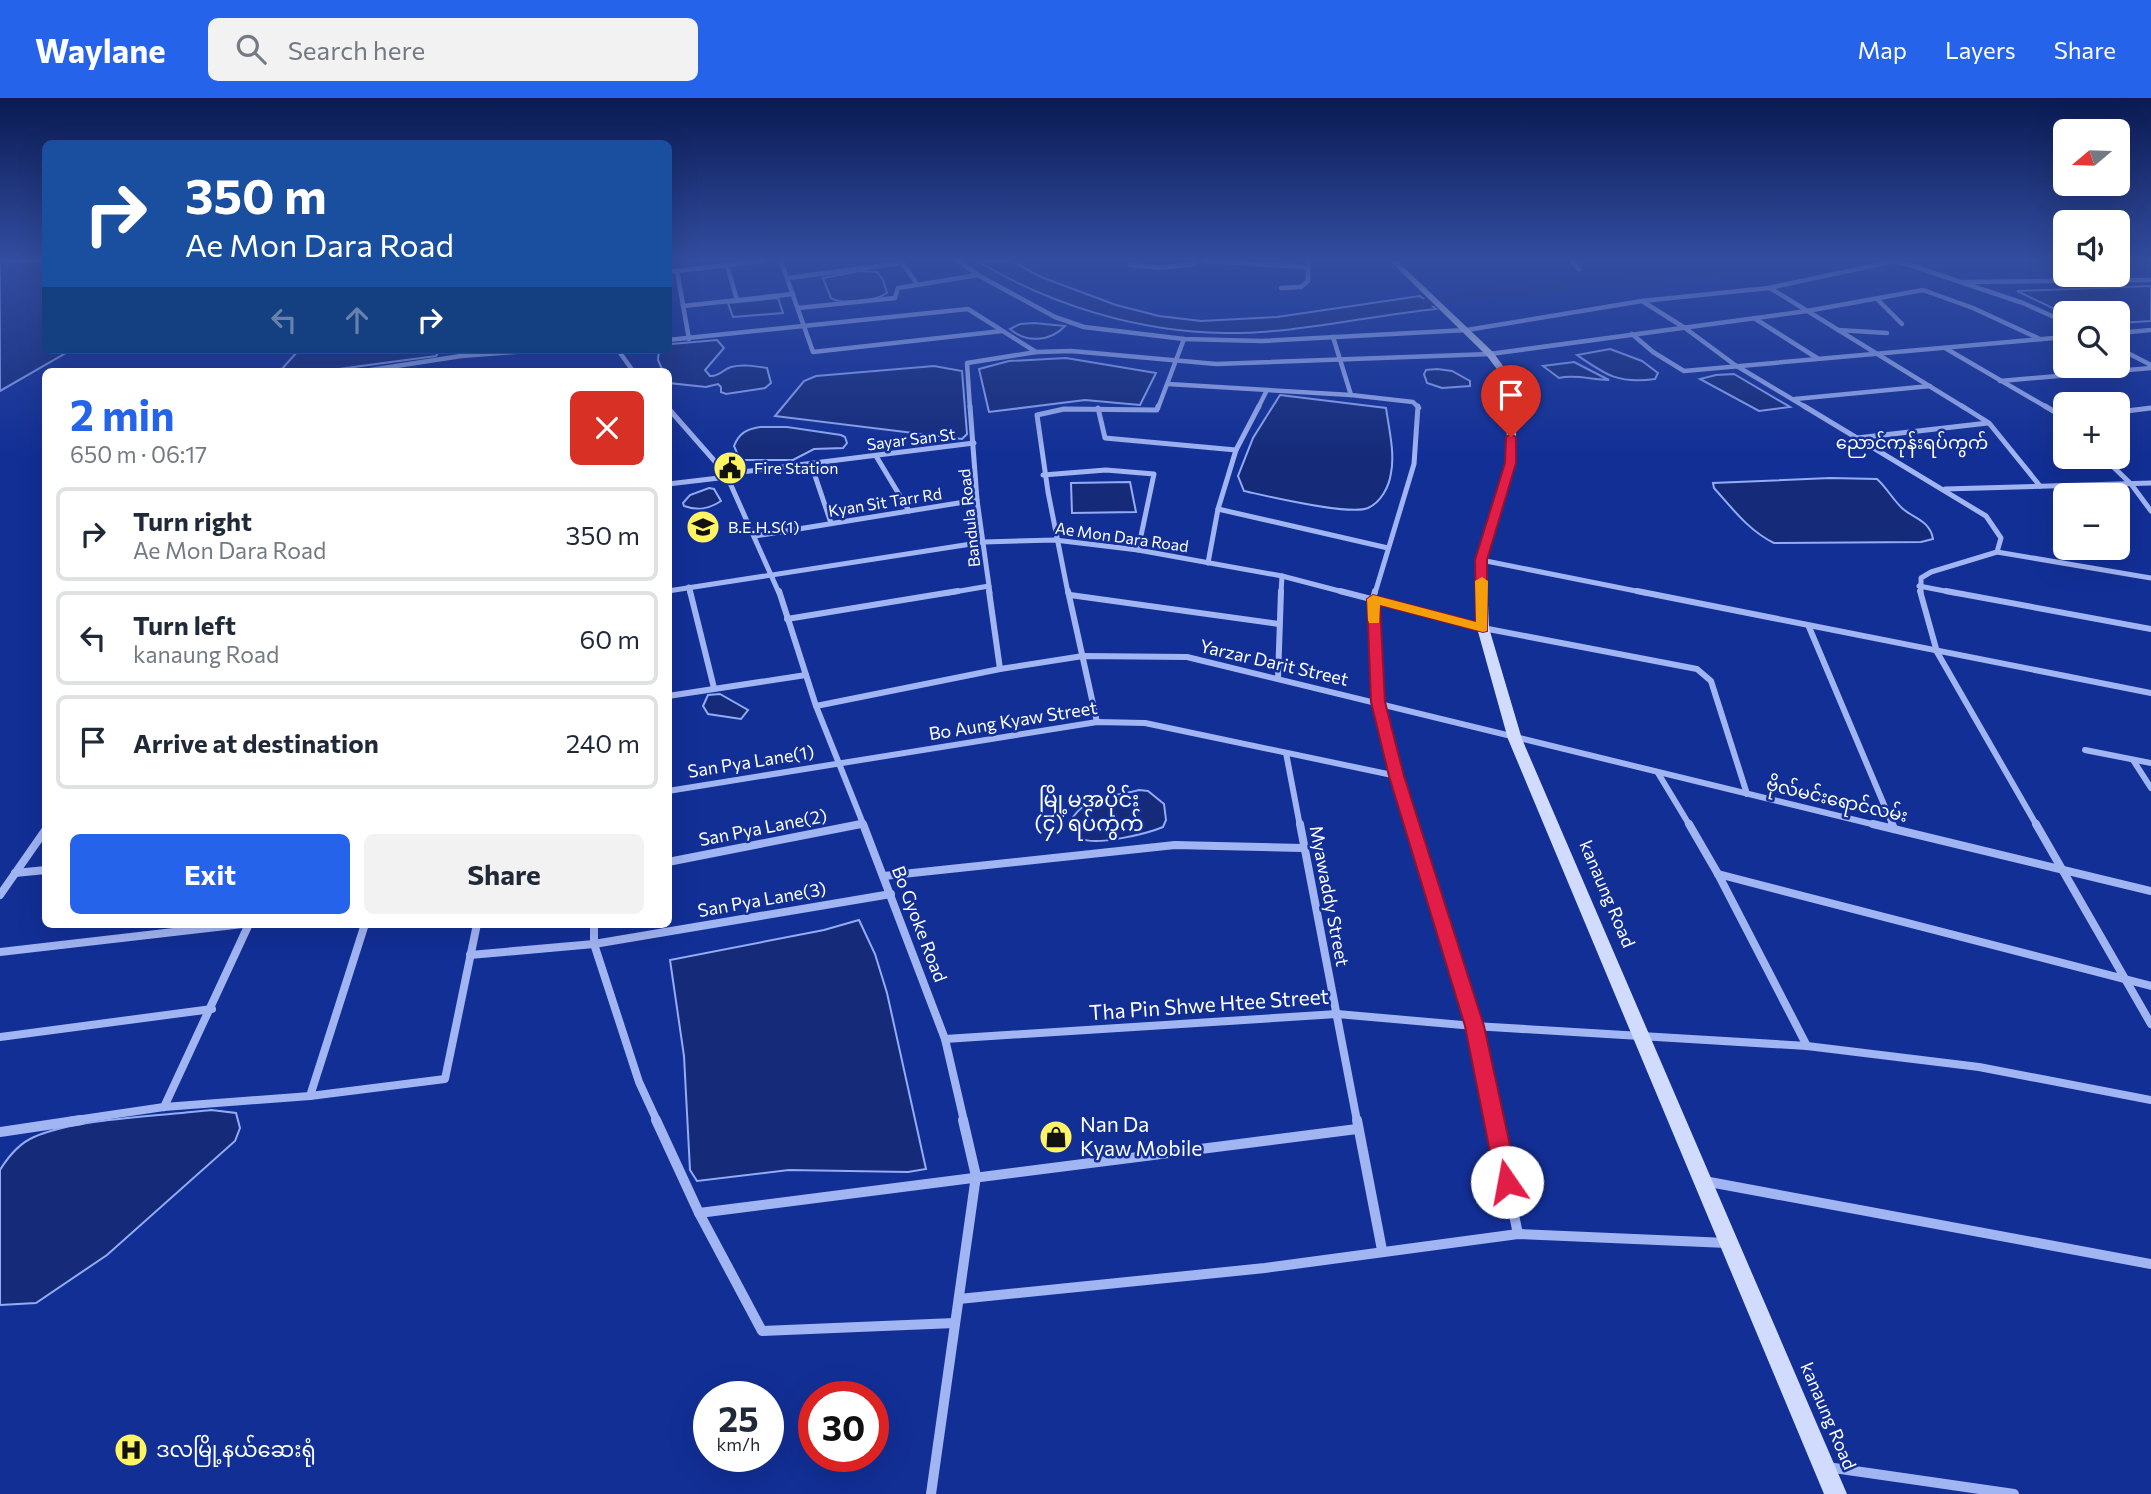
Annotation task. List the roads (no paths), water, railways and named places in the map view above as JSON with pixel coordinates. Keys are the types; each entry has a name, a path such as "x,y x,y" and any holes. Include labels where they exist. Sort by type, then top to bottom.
{"street":[{"path":"687,326 689,339"},
{"path":"672,340 812,326"},
{"path":"997,326 1036,352 1071,351 1216,364 1490,354 1698,326"},
{"path":"1082,326 1184,339 1262,341 1467,330 1490,326"},
{"name":"kanaung Road","path":"1463,326 1490,354 1512,384 1511,463 1481,560 1483,628 1515,739 1836,1494"},
{"path":"1682,326 1735,365 1986,516 2001,538 1997,552"},
{"path":"1767,326 1818,358"},
{"path":"1831,326 1989,423 2040,486"},
{"path":"2012,326 2040,339"},
{"path":"804,327 813,352 1003,330"},
{"path":"1837,330 1887,333"},
{"path":"2130,332 2151,330"},
{"path":"1632,334 1679,370 2053,338"},
{"path":"1333,337 1351,395"},
{"path":"1097,722 1070,594 1055,540 1043,475 1037,415 1064,409 1157,410 1184,339"},
{"path":"1944,347 2053,411"},
{"name":"Bandula Road","path":"1000,669 977,500 967,363 1036,352"},
{"path":"383,368 487,354"},
{"path":"2130,355 2151,367"},
{"path":"2000,381 2151,367"},
{"path":"1168,384 1351,395 1413,402 1419,407 1414,464 1373,599 1378,702 1396,776 1474,1026 1518,1234"},
{"path":"1794,400 1930,386"},
{"path":"1208,563 1218,509 1236,450 1267,390"},
{"path":"1098,408 1105,438 1236,450"},
{"path":"2130,411 2151,408"},
{"name":"Bo Gyoke Road","path":"672,413 726,474 773,574 816,706 945,1039 976,1175 931,1494"},
{"path":"1857,438 1989,423"},
{"name":"Sayar San St","path":"672,484 719,478 726,474 974,443"},
{"path":"876,456 909,511"},
{"path":"811,464 831,523"},
{"path":"2116,469 2129,483"},
{"path":"1043,475 1106,470 1154,474 1138,550"},
{"path":"2130,484 2151,483"},
{"path":"2130,484 2151,511"},
{"path":"1945,489 2053,486"},
{"name":"Kyan Sit Tarr Rd","path":"755,536 977,500"},
{"path":"1218,509 1388,548"},
{"name":"Ae Mon Dara Road","path":"672,590 984,542 1055,540 1138,550 1282,576 1483,628 1698,668 1707,674 1747,794"},
{"path":"2151,578 1997,552 1931,572 1921,578 1919,586 1937,652 2151,1024"},
{"path":"1481,560 2151,693"},
{"path":"1278,678 1282,576"},
{"path":"787,619 989,586"},
{"path":"1919,586 2151,629"},
{"path":"689,587 714,688"},
{"path":"1070,594 1279,624"},
{"path":"1809,626 1894,830"},
{"name":"Yarzar Darit Street","path":"816,706 1000,669 1083,656 1187,657 1378,702 1515,739"},
{"path":"672,695 806,676"},
{"name":"Bo Aung Kyaw Street","path":"839,765 1097,722 1145,723 1396,776"},
{"name":"ဗိုလ်မင်းရောင်လမ်း","path":"1515,739 2151,891"},
{"path":"2085,750 2151,763"},
{"name":"Myawaddy Street","path":"1286,753 1382,1250"},
{"path":"2133,760 2151,788"},
{"name":"San Pya Lane(1)","path":"672,790 839,765"},
{"path":"1658,773 1718,874 1807,1046"},
{"name":"San Pya Lane(2)","path":"672,861 863,824"},
{"path":"0,895 42,834"},
{"path":"884,876 1175,845 1303,848"},
{"path":"15,873 42,870"},
{"path":"1718,874 2151,985"},
{"name":"San Pya Lane(3)","path":"470,955 594,944 891,894"},
{"path":"0,952 208,928"},
{"path":"164,1107 212,1009 247,928"},
{"path":"310,1096 364,928"},
{"path":"0,1132 164,1107 310,1096 445,1079 476,928"},
{"path":"594,928 594,944 639,1082 699,1213 762,1331 955,1323"},
{"path":"0,1037 212,1009"},
{"name":"Tha Pin Shwe Htee Street","path":"945,1039 1337,1014 1474,1026 1807,1046 1979,1066 2151,1100"},
{"path":"699,1213 976,1175 1357,1129"},
{"path":"1703,1180 2151,1264"},
{"path":"958,1299 1265,1268 1382,1250 1518,1234 1730,1243"},
{"path":"1825,1467 2014,1494"}],"place":[{"name":"Fire Station","path":"730,468"},
{"name":"B.E.H.S(1)","path":"703,527"},
{"name":"Nan Da Kyaw Mobile","path":"1056,1137"},
{"name":"ဒလမြို့နယ်ဆေးရုံ","path":"131,1450"}],"district":[{"name":"ညောင်ကုန်းရပ်ကွက်","path":"1912,443"},
{"name":"မြို့မအပိုင်း (၄) ရပ်ကွက်","path":"1089,812"}]}
